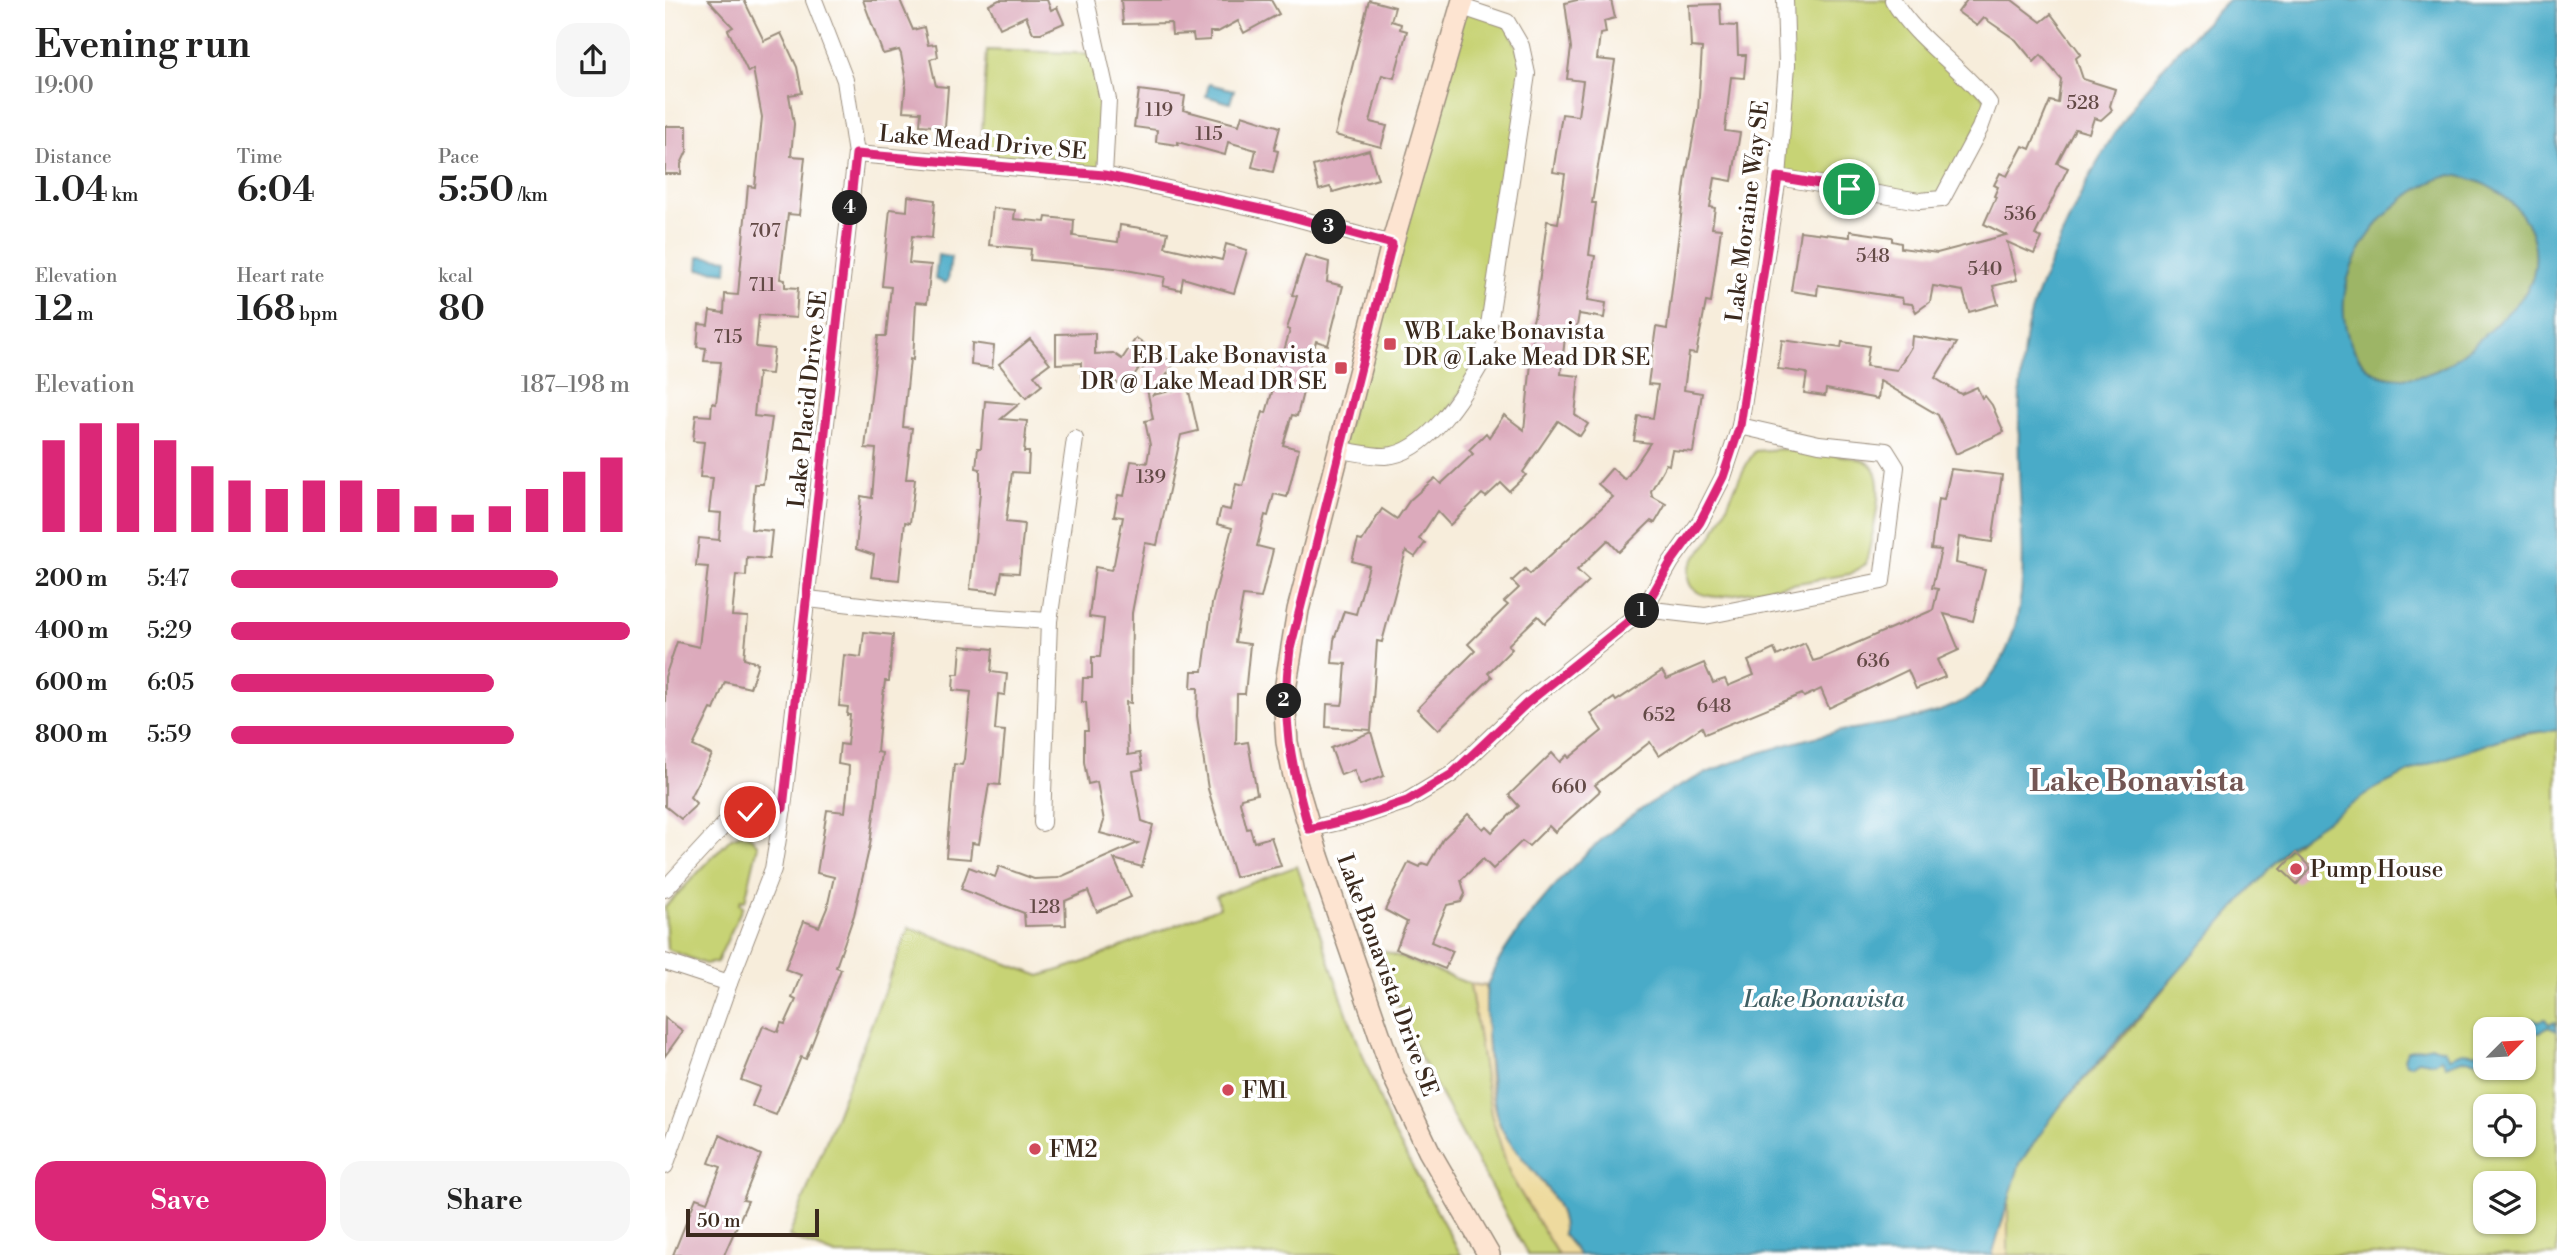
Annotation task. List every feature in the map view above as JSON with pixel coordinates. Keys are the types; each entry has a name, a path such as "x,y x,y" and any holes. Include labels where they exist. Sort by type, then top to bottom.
{"street":[{"name":"Lake Placid Drive SE","path":"665,1166 729,983 773,869 783,808 856,154 845,79 814,0"},
{"path":"1086,0 1108,100 1104,175"},
{"name":"Lake Moraine Way SE","path":"1309,829 1360,817 1407,801 1452,774 1527,703 1644,609 1706,510 1723,477 1740,426 1778,177 1787,65 1785,0"},
{"path":"1778,177 1919,201 1942,200 1980,128 1989,103 1971,79 1902,15 1893,0"},
{"name":"Lake Bonavista Drive SE","path":"1341,450 1387,456 1417,445 1467,389 1484,358 1527,74 1521,46 1507,22 1462,4 1392,244 1298,610 1284,696 1287,742 1309,829 1394,1077 1429,1151 1489,1255"},
{"name":"Lake Mead Drive SE","path":"856,154 1104,175 1274,212 1392,244"},
{"path":"1644,609 1705,617 1882,580 1896,467 1886,451 1819,444 1740,426"},
{"path":"1042,823 1049,621 1075,439"},
{"path":"808,599 931,613 1049,621"},
{"path":"665,888 725,824 750,812 783,808"},
{"path":"665,962 729,983"}],"green space":[{"path":"1785,0 1893,0 1989,103 1942,199 1778,177"},
{"path":"1462,7 1507,22 1527,74 1484,358 1441,421 1387,456 1341,450"},
{"path":"987,50 1100,54 1104,175 980,165"},
{"path":"2451,175 2487,185 2516,207 2533,238 2536,256 2531,283 2509,312 2450,363 2437,370 2407,378 2377,373 2367,367 2355,352 2344,320 2344,293 2352,266 2365,241 2382,218 2403,199 2427,184"},
{"path":"1782,449 1851,457 1867,462 1874,469 1878,480 1877,509 1866,564 1850,574 1718,597 1697,592 1688,580 1689,569 1717,528 1749,461 1755,451"},
{"name":"Lake Bonavista","path":"2557,730 2557,1255 2008,1255 2012,1184 2031,1144 2069,1096 2125,1035 2251,886 2307,834 2361,796 2414,769 2499,740"},
{"path":"742,834 751,837 758,845 745,901 741,900 739,904 743,906 717,962 705,964 667,949 665,907 731,838"},
{"path":"1297,866 1349,1019 1391,1128 1461,1255 836,1255 789,1237 909,927 1040,976 1082,963 1220,907 1216,896"},
{"path":"1376,948 1470,984 1491,1114 1510,1175 1558,1255 1528,1255 1417,1051"}],"sand":[{"path":"1470,984 1486,986 1490,1077 1495,1112 1500,1125 1557,1205 1563,1234 1579,1255 1558,1255 1510,1175 1491,1114"},
{"path":"2008,1196 2008,1255 1992,1255"}],"water":[{"name":"Lake Bonavista","path":"2228,0 2557,0 2557,730 2516,734 2420,767 2376,788 2290,845 2063,1102 2020,1163 1992,1255 1579,1255 1563,1234 1562,1218 1548,1189 1515,1149 1499,1122 1491,1075 1486,1010 1488,984 1497,964 1523,925 1567,872 1599,841 1667,793 1704,774 1786,745 1939,711 1977,692 1991,677 2005,654 2020,604 2023,550 2019,455 2020,394 2026,336 2035,300 2075,206 2099,159 2127,114 2160,71","holes":["2451,175 2469,179 2502,195 2516,207 2526,222 2533,238 2536,256 2531,283 2506,314 2448,364 2421,376 2406,378 2377,373 2367,367 2355,352 2344,320 2345,293 2352,266 2365,241 2383,218 2404,199 2427,184"]},
{"path":"1209,84 1234,90 1230,103 1206,96"},
{"path":"938,255 951,257 948,281 945,283 935,279"},
{"path":"699,256 728,259 727,272 698,269"},
{"path":"2545,1019 2549,1024 2555,1022 2557,1031 2548,1027 2536,1033 2536,1020"},
{"path":"2432,1046 2444,1049 2449,1057 2462,1052 2473,1053 2473,1060 2465,1059 2446,1066 2441,1058 2435,1063 2418,1060 2410,1065 2406,1064 2404,1059 2407,1051"}],"building":[{"path":"708,0 744,0 764,41 781,33 797,67 802,93 789,95 794,124 791,156 805,157 799,215 788,214 780,279 785,280 785,287 798,288 796,318 759,315 756,347 774,349 771,374 758,373 754,416 772,418 763,484 755,484 751,529 772,531 769,559 747,557 746,576 736,575 732,616 748,617 744,659 758,663 750,688 725,682 714,710 711,709 693,746 712,755 690,797 696,803 681,819 665,806 665,677 677,642 699,647 708,567 696,566 699,538 719,540 721,513 709,512 713,478 700,477 704,442 693,441 696,415 711,416 712,403 716,404 721,362 704,361 706,348 697,347 699,324 708,325 710,311 724,313 725,294 738,295 748,186 755,187 762,117 753,69 748,72 728,30 733,27"},
{"path":"863,0 900,0 913,30 924,27 928,45 936,44 938,57 930,59 936,86 948,87 945,127 920,125 921,112 903,111 906,81 901,54 899,50 883,54"},
{"path":"999,0 1047,0 1051,10 1057,7 1064,23 1041,33 1033,33 1026,16 1000,28 989,5"},
{"path":"1121,0 1271,0 1279,14 1244,33 1238,21 1218,32 1210,32 1210,40 1194,41 1193,34 1172,35 1171,23 1123,24"},
{"path":"1369,0 1395,7 1391,21 1401,24 1400,29 1407,31 1394,78 1382,75 1370,122 1387,126 1381,147 1335,135"},
{"path":"1577,0 1611,0 1615,18 1604,21 1606,33 1600,34 1597,59 1615,61 1592,203 1596,203 1589,255 1595,256 1588,300 1606,303 1604,318 1579,314 1575,338 1565,337 1561,374 1579,376 1575,415 1588,424 1580,436 1558,421 1523,472 1526,475 1509,491 1501,483 1486,497 1482,494 1450,525 1437,511 1419,539 1425,543 1415,557 1406,551 1382,642 1377,641 1371,730 1326,727 1327,704 1342,705 1343,701 1346,664 1332,663 1334,640 1344,611 1356,614 1369,566 1352,561 1358,540 1362,541 1382,509 1397,519 1410,500 1435,478 1441,484 1473,454 1469,450 1486,433 1489,437 1504,415 1524,430 1534,335 1529,334 1535,314 1547,221 1558,223 1565,174 1553,172 1562,114 1578,116 1583,81 1567,79 1571,48 1565,3"},
{"path":"1967,0 2012,0 2041,22 2051,14 2081,54 2076,58 2083,79 2115,89 2110,106 2112,110 2101,120 2094,118 2089,133 2075,129 2057,163 2068,168 2035,235 2042,238 2034,254 2007,242 2017,280 1993,286 1998,304 1969,312 1963,291 1933,286 1930,302 1916,312 1912,304 1903,303 1902,298 1818,285 1817,295 1791,291 1800,231 1850,237 1850,231 1892,237 1892,241 1901,243 1901,248 1937,253 2006,235 1984,224 1996,197 1994,196 1998,187 1994,185 2000,173 2007,176 2023,146 2030,149 2050,101 2058,103 2061,79 2041,55 2034,62 2016,40 1984,18 1977,26 1958,12"},
{"path":"1720,4 1721,25 1737,26 1738,55 1746,55 1744,78 1731,77 1725,131 1740,133 1732,181 1715,178 1710,207 1715,208 1712,228 1721,229 1711,303 1706,302 1696,354 1689,353 1684,390 1702,393 1693,452 1672,450 1669,465 1666,464 1651,491 1652,496 1666,504 1655,523 1651,521 1619,552 1608,540 1577,570 1589,581 1545,623 1538,616 1508,645 1512,649 1488,673 1492,677 1438,730 1417,709 1475,651 1468,644 1508,605 1504,602 1519,588 1512,581 1525,569 1530,574 1613,497 1598,484 1612,468 1625,480 1650,443 1634,441 1638,416 1653,418 1658,385 1648,384 1656,327 1667,329 1686,176 1698,111 1702,48 1691,47 1689,5"},
{"path":"1139,90 1185,96 1183,110 1239,125 1242,115 1280,127 1274,150 1278,151 1273,172 1252,167 1256,150 1228,142 1225,155 1178,142 1178,145 1156,142 1157,130 1134,127"},
{"path":"665,126 687,126 687,151 681,164 681,174 665,174"},
{"path":"1369,150 1378,179 1333,192 1330,187 1319,190 1313,166"},
{"path":"908,196 935,200 932,238 912,236 909,263 931,265 927,303 916,302 913,360 910,359 903,427 912,428 906,479 915,479 910,523 905,522 899,580 871,577 874,555 856,549 861,496 872,498 876,449 865,448 878,336 886,336 891,287 882,286 890,209 907,211"},
{"path":"993,208 1015,210 1014,219 1045,222 1046,217 1074,220 1073,236 1118,242 1120,225 1168,232 1165,247 1222,260 1226,244 1247,250 1234,293 1183,278 1181,290 1163,286 1165,277 1115,268 1030,260 1031,249 989,245"},
{"path":"1305,255 1329,262 1327,282 1343,286 1328,345 1316,341 1297,416 1292,415 1283,445 1299,449 1287,497 1274,494 1257,546 1273,550 1261,598 1243,596 1235,642 1250,644 1245,694 1237,694 1236,744 1248,742 1257,794 1241,798 1240,802 1247,829 1250,828 1254,842 1271,837 1281,866 1235,877 1208,789 1197,716 1198,688 1191,688 1192,671 1203,671 1212,604 1232,528 1217,524 1221,508 1230,510 1236,484 1243,486 1257,431 1263,412 1266,413 1290,330 1287,329 1297,296 1292,295"},
{"path":"1095,333 1095,354 1113,353 1122,359 1136,338 1174,364 1153,395 1188,387 1198,431 1181,435 1157,545 1145,543 1132,613 1131,703 1126,702 1128,755 1140,753 1143,769 1133,771 1142,821 1153,825 1142,867 1114,859 1131,897 1097,912 1088,891 1065,901 1066,925 1025,926 1024,913 961,889 969,867 995,877 999,866 1034,879 1058,878 1138,843 1100,833 1104,821 1097,782 1088,784 1084,762 1084,731 1088,731 1086,702 1082,702 1083,678 1092,678 1092,657 1100,657 1104,619 1089,617 1095,567 1111,570 1114,564 1123,517 1114,516 1118,495 1124,496 1131,461 1147,463 1150,445 1145,421 1153,419 1142,364 1125,388 1107,376 1081,377 1081,363 1056,364 1056,334"},
{"path":"1912,336 1957,343 1935,378 1961,394 1977,387 1982,398 1985,396 1992,405 2004,432 1956,454 1938,415 1880,381 1878,399 1826,389 1825,396 1804,393 1807,373 1778,369 1782,340 1841,348 1842,342 1869,346 1866,366 1897,370 1911,347"},
{"path":"1030,339 1050,363 1034,375 1042,385 1026,398 999,364"},
{"path":"972,343 994,346 992,368 971,365"},
{"path":"985,401 1019,404 1001,419 1027,421 1024,452 1029,452 1028,473 1012,472 1006,522 1024,524 1019,573 1002,572 998,592 970,589 980,493 980,469 976,468 978,448 981,448"},
{"path":"1951,469 2002,475 1992,542 1959,537 1956,563 1985,570 1973,621 1944,614 1959,650 1937,660 1945,677 1916,689 1908,670 1829,708 1821,689 1804,697 1802,694 1705,734 1702,727 1659,756 1650,742 1595,785 1600,791 1555,832 1549,826 1529,846 1522,841 1493,869 1483,859 1461,880 1465,894 1461,902 1447,905 1431,942 1453,951 1445,969 1396,949 1407,922 1385,910 1409,862 1420,867 1422,863 1428,865 1443,839 1468,814 1483,829 1486,826 1492,832 1519,806 1509,795 1552,753 1560,762 1567,755 1569,758 1602,731 1591,714 1614,698 1616,701 1662,671 1667,679 1704,663 1713,683 1725,679 1728,686 1754,675 1748,661 1774,649 1777,656 1805,643 1813,661 1933,610 1938,589 1932,588 1941,550 1931,549 1938,499 1944,500"},
{"path":"864,632 893,635 889,681 885,681 880,719 877,752 882,753 870,845 854,915 836,967 841,969 806,1059 801,1057 776,1115 752,1106 760,1087 741,1080 763,1026 778,1032 781,1023 785,1024 796,1000 792,998 801,975 785,969 804,921 819,927 827,908 834,877 817,873 827,810 845,812 848,785 849,766 838,764 840,744 847,745 850,715 847,715 848,707 839,706 844,655 861,657"},
{"path":"961,646 993,649 991,672 1007,674 1005,695 998,694 995,730 1005,731 1000,785 989,784 979,844 972,843 970,859 946,857 954,764 962,765 964,759 971,692 953,690 954,674 959,674"},
{"path":"1371,732 1384,776 1360,785 1354,770 1341,775 1331,748"},
{"name":"Pump House","path":"2296,853 2311,868 2297,884 2281,869"},
{"path":"665,1018 683,1031 665,1056"},
{"path":"720,1135 761,1155 743,1200 748,1201 724,1255 673,1255 696,1198 707,1202 721,1167 709,1163"}],"place":[{"name":"WB Lake Bonavista DR @ Lake Mead DR SE","path":"1390,344"},
{"name":"EB Lake Bonavista DR @ Lake Mead DR SE","path":"1341,368"},
{"name":"Pump House","path":"2296,869"},
{"name":"FM1","path":"1228,1090"},
{"name":"FM2","path":"1035,1149"}],"district":[{"name":"Lake Bonavista","path":"2137,781"}],"route":[{"path":"750,812 783,808 856,154 1104,175 1274,212 1392,244 1290,649 1284,696 1287,742 1309,829 1360,817 1407,801 1452,774 1527,703 1644,609 1671,562 1700,522 1723,477 1740,426 1778,177 1849,189"}]}
